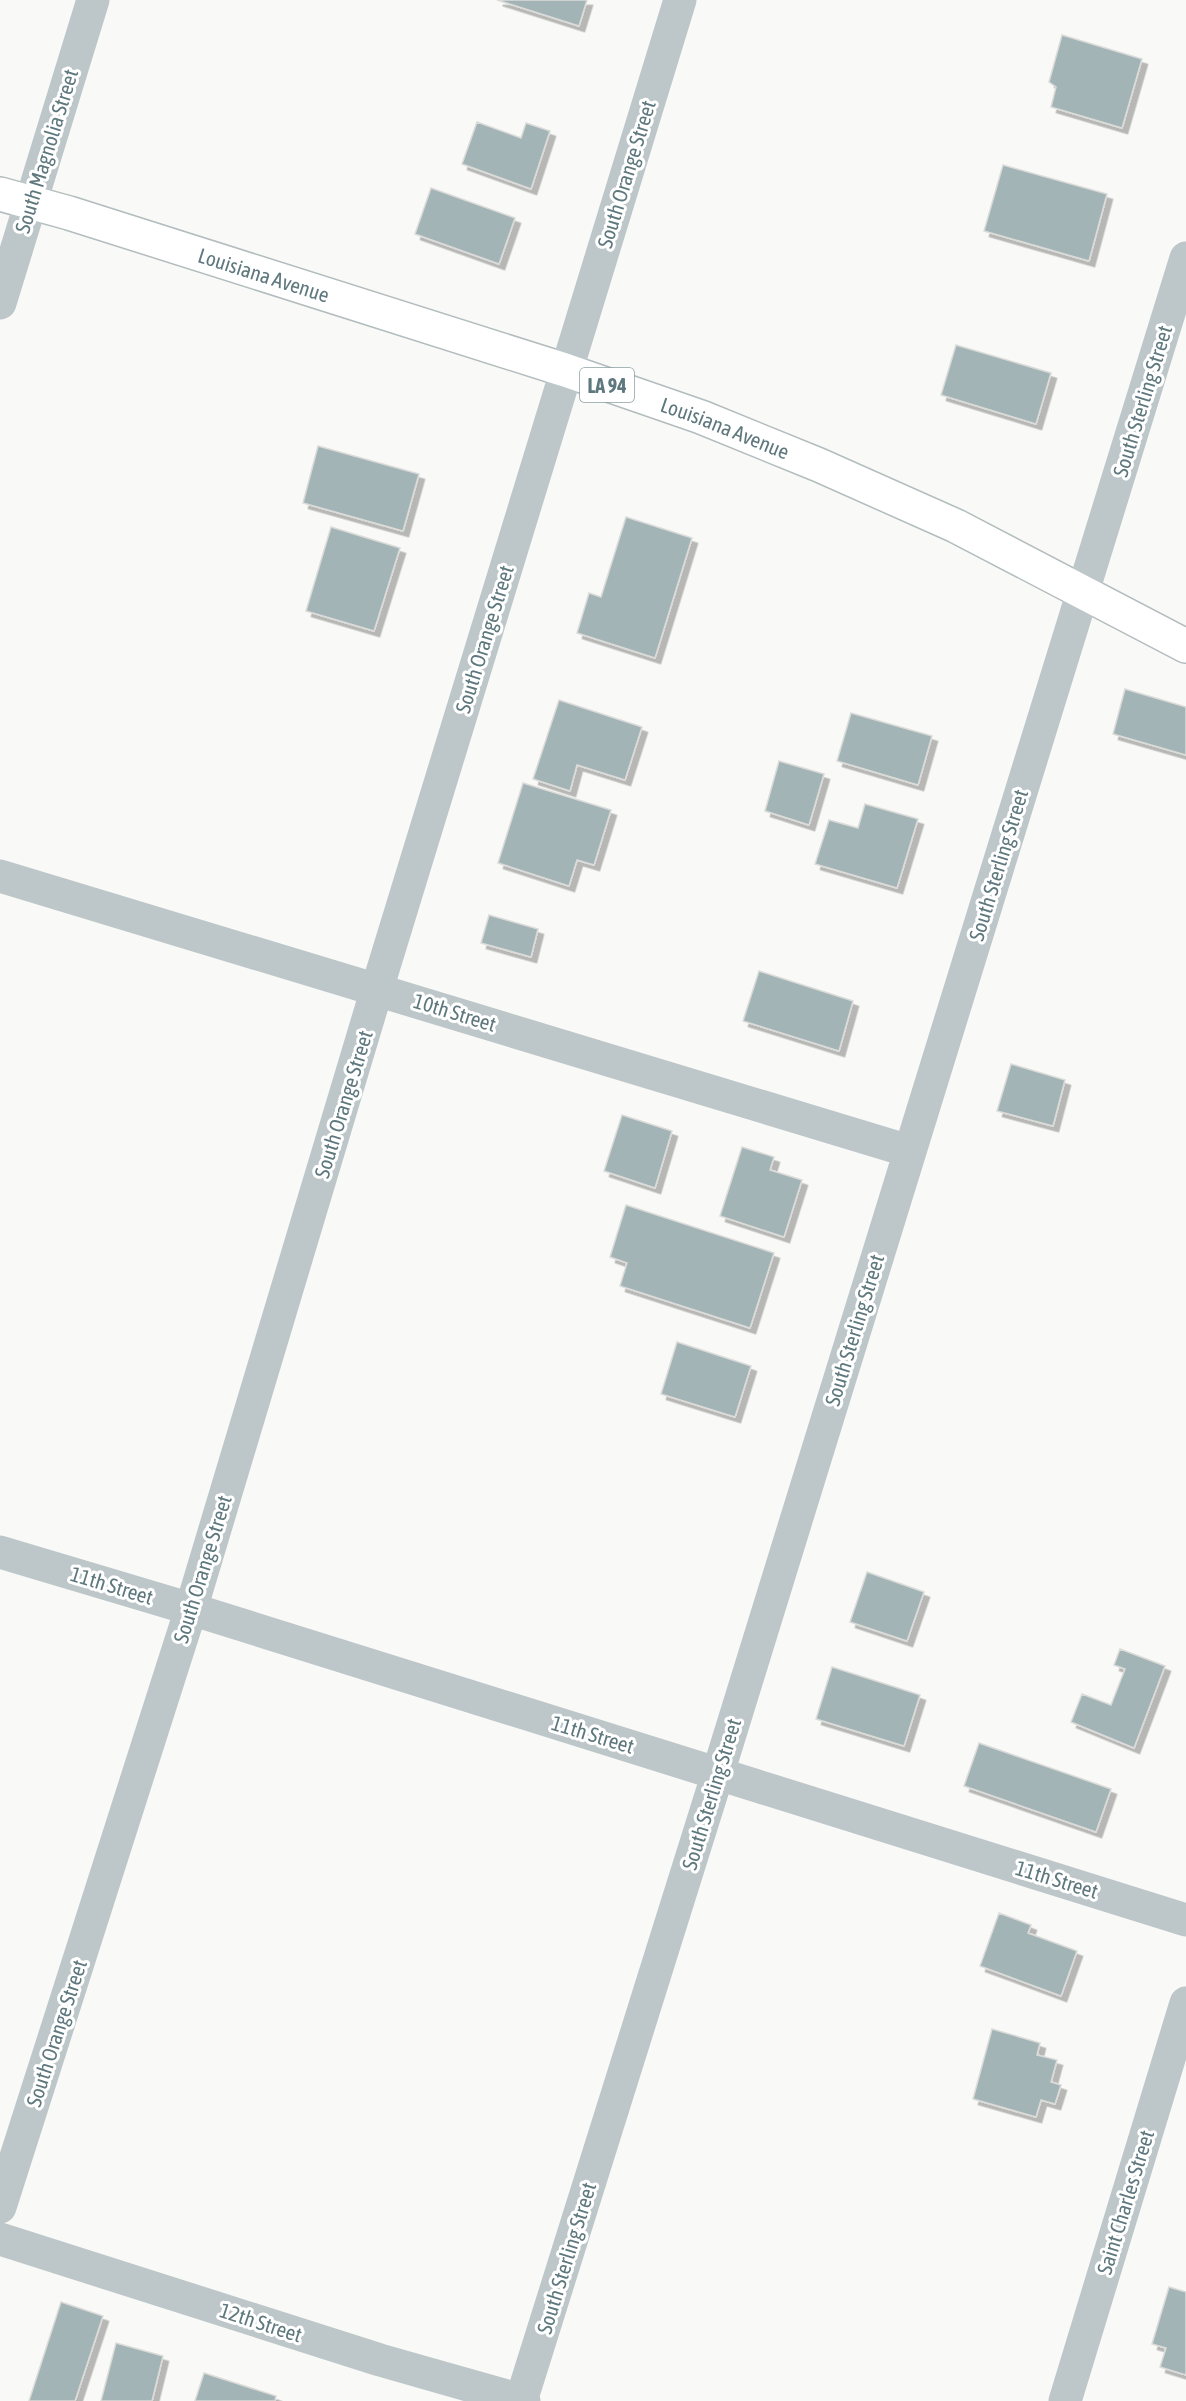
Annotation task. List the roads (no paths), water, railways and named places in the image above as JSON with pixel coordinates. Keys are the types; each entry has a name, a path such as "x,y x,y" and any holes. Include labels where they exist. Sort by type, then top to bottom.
{"main road":[{"name":"Louisiana Avenue","path":"15,198 565,370 701,417 819,465 956,526 1186,646"}],"street":[{"name":"South Magnolia Street","path":"0,303 15,198 93,0"},
{"name":"South Orange Street","path":"0,2207 191,1609 565,370 680,0"},
{"name":"South Sterling Street","path":"522,2401 1186,258"},
{"name":"10th Street","path":"0,876 909,1150"},
{"name":"11th Street","path":"0,1552 191,1609 1186,1920"},
{"name":"Saint Charles Street","path":"1065,2401 1186,2003"},
{"name":"12th Street","path":"0,2239 380,2360 522,2401"}]}
